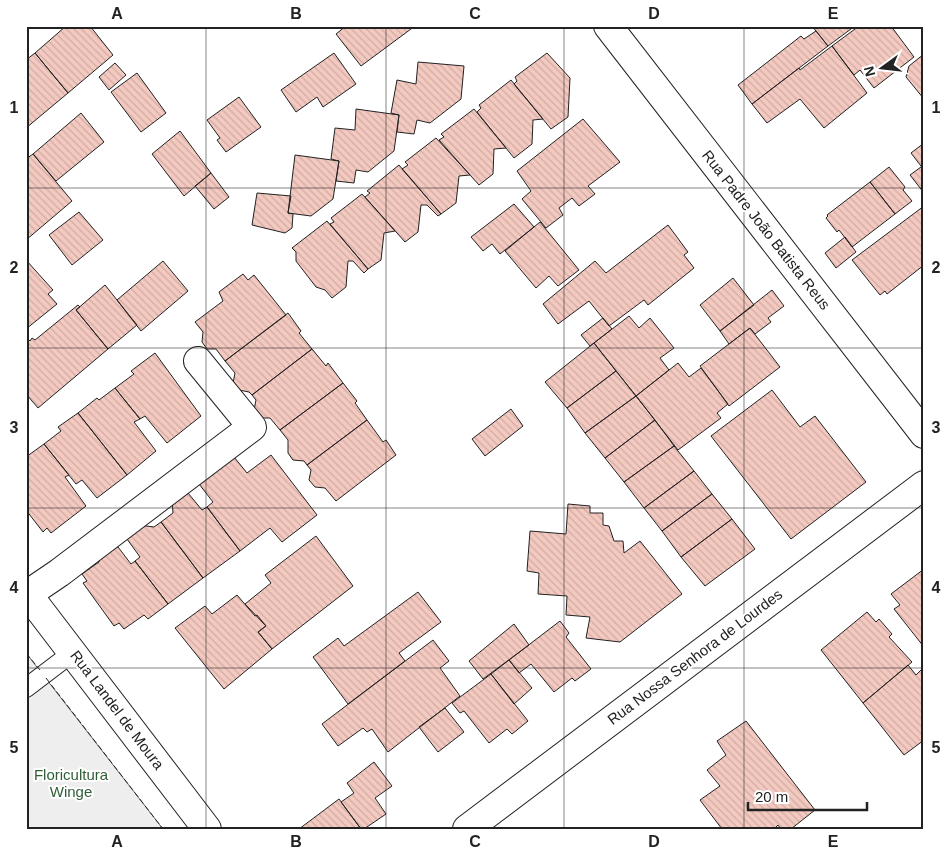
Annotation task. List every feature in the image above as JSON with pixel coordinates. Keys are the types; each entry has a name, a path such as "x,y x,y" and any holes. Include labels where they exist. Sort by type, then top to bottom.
{"street":[{"name":"Rua Padre João Batista Reus","path":"608,26 924,434"},
{"path":"27,593 67,567 252,427 198,361"},
{"name":"Rua Nossa Senhora de Lourdes","path":"467,829 924,485"},
{"name":"Rua Landel de Moura","path":"27,593 207,829"}],"lane":[{"path":"26,688 72,653"}],"green space":[{"name":"Floricultura Winge","path":"26,653 43,675 163,829 26,829"}],"building":[{"path":"66,26 90,26 113,55 68,93 35,53"},
{"path":"346,26 415,26 361,66 336,34"},
{"path":"812,26 855,26 828,46"},
{"path":"859,26 891,26 914,57 874,88 860,70 854,75 832,46"},
{"path":"816,31 828,46 752,104 738,85 801,36 804,39"},
{"path":"832,46 867,93 824,128 800,99 767,123 752,104 799,68 800,70"},
{"path":"35,53 68,93 26,128 26,60"},
{"path":"334,53 356,84 323,107 317,97 296,112 281,90"},
{"path":"547,53 570,78 568,117 551,129 514,84 517,81 515,77"},
{"path":"924,54 924,99 906,77 909,66"},
{"path":"418,62 464,66 461,99 430,123 417,120 414,134 397,132 399,115 391,113 397,80 416,84"},
{"path":"115,63 126,75 109,90 99,77"},
{"path":"137,73 166,113 141,132 111,92"},
{"path":"511,80 543,119 533,120 532,144 514,158 477,112 481,108 479,105"},
{"path":"239,97 261,127 226,152 217,140 220,138 207,120"},
{"path":"356,109 399,115 394,151 368,172 356,170 354,183 336,181 339,161 331,159 335,128 355,130"},
{"path":"474,109 506,148 494,149 493,174 479,185 439,140 444,137 441,134"},
{"path":"81,113 104,142 56,181 33,154"},
{"path":"583,119 620,162 588,186 595,194 579,206 572,198 559,208 563,215 546,228 522,199 531,191 517,171"},
{"path":"180,131 211,173 184,196 152,154"},
{"path":"436,138 470,175 459,176 456,203 441,214 402,169 408,165 405,162"},
{"path":"924,143 924,170 911,153"},
{"path":"33,154 72,201 26,240 26,159"},
{"path":"295,155 339,161 333,199 311,216 288,213"},
{"path":"399,165 441,214 438,216 427,205 421,205 418,232 405,242 365,197 370,193 367,191"},
{"path":"889,167 905,187 903,190 912,201 895,214 870,182"},
{"path":"921,167 924,170 924,193 910,175"},
{"path":"211,173 229,197 214,209 195,186"},
{"path":"870,182 895,214 852,247 839,230 837,232 826,218 827,215"},
{"path":"257,193 291,196 288,213 293,214 292,228 285,233 252,225"},
{"path":"362,194 395,231 384,233 381,260 368,269 330,224 334,222 331,218"},
{"path":"514,204 534,227 500,254 492,244 483,251 471,237"},
{"path":"924,206 924,265 887,294 885,291 880,295 852,260"},
{"path":"79,212 103,240 72,265 49,235"},
{"path":"327,221 368,269 364,273 353,261 348,261 346,287 332,298 325,290 316,287 296,261 296,252 292,248"},
{"path":"540,222 579,270 558,286 549,276 536,288 505,251"},
{"path":"668,225 688,252 684,255 694,268 648,305 644,300 609,326 589,301 558,324 543,304 595,261 606,273"},
{"path":"845,237 856,252 836,268 825,253"},
{"path":"26,260 53,290 48,294 57,304 26,329"},
{"path":"163,261 188,291 141,331 117,300"},
{"path":"243,274 248,280 254,275 286,315 225,361 216,349 207,349 202,342 203,332 195,322 223,301 219,292"},
{"path":"733,278 754,305 720,331 700,305"},
{"path":"105,285 137,325 108,349 76,310"},
{"path":"772,290 784,306 768,318 771,322 755,334 750,328 729,344 720,331"},
{"path":"78,305 80,307 76,310 108,349 38,408 26,394 26,337 30,341 32,338 35,340"},
{"path":"288,313 301,331 299,333 312,349 252,395 249,392 239,390 233,383 235,373 225,361"},
{"path":"629,316 639,328 650,318 674,348 660,358 669,370 636,396 594,343"},
{"path":"603,318 612,329 590,346 581,335"},
{"path":"750,328 780,367 729,406 700,366"},
{"path":"594,343 616,371 567,408 545,382"},
{"path":"312,349 326,366 328,363 343,383 280,430 270,418 260,418 254,410 256,400 252,395"},
{"path":"155,353 201,416 167,443 145,416 140,419 115,388 134,374 131,371"},
{"path":"678,363 689,377 701,368 728,404 717,413 721,418 678,450 636,396"},
{"path":"616,371 636,396 585,433 567,408"},
{"path":"343,383 357,401 355,403 367,420 307,465 304,461 293,460 288,453 288,440 280,430"},
{"path":"115,388 140,419 134,422 156,451 127,475 78,413 97,398 99,400"},
{"path":"772,390 800,427 815,416 866,482 791,539 711,436"},
{"path":"636,396 655,420 605,458 585,433"},
{"path":"511,409 523,426 485,456 472,439"},
{"path":"78,413 127,475 97,498 82,480 76,484 44,444 61,431 58,427"},
{"path":"367,420 383,442 386,440 396,455 336,501 325,488 315,487 309,480 311,470 307,465"},
{"path":"655,420 674,446 624,482 605,458"},
{"path":"44,444 69,475 65,477 86,506 51,533 47,528 43,532 26,510 26,507 29,505 26,502 26,457"},
{"path":"674,446 694,471 644,508 624,482"},
{"path":"271,455 317,515 282,542 270,528 240,551 207,507 213,502 199,484 234,457 247,473"},
{"path":"694,471 712,494 662,531 644,508"},
{"path":"181,493 188,493 202,510 207,507 240,551 203,578 161,522 173,513 172,499"},
{"path":"712,494 732,519 681,557 662,531"},
{"path":"568,504 590,506 590,513 603,513 603,525 609,526 614,541 623,541 624,553 640,541 682,594 620,642 586,638 590,617 566,615 567,596 538,594 539,573 527,571 530,531 566,534"},
{"path":"732,519 755,549 705,586 681,557"},
{"path":"161,522 203,578 168,604 135,561 140,557 127,539 128,533 138,525 154,527"},
{"path":"316,536 353,586 272,649 258,632 266,626 245,604 271,583 265,575"},
{"path":"111,546 118,547 131,564 135,561 168,604 148,619 144,615 124,629 119,623 114,626 83,583 87,581 82,574 99,562 100,555"},
{"path":"924,569 924,647 894,609 900,605 891,594"},
{"path":"418,592 441,622 399,653 405,661 348,704 313,657 338,638 344,646"},
{"path":"237,595 266,626 258,632 272,649 224,689 175,628 205,606 212,614"},
{"path":"867,612 876,622 879,619 892,634 889,637 912,662 863,703 821,650"},
{"path":"560,621 569,633 566,637 591,669 575,681 572,678 554,692 531,664 519,673 509,660"},
{"path":"514,624 529,645 483,679 469,661"},
{"path":"433,640 449,661 440,668 460,696 388,752 372,729 367,732 363,728 338,746 322,724"},
{"path":"509,660 532,688 514,704 491,674"},
{"path":"908,665 916,675 921,670 924,673 924,740 904,755 863,703"},
{"path":"491,674 528,721 512,734 507,729 489,743 464,711 460,713 452,703"},
{"path":"445,708 464,732 438,752 419,727"},
{"path":"746,721 815,810 791,829 781,829 778,825 774,829 722,829 700,800 720,786 707,770 726,755 717,741"},
{"path":"374,762 392,786 375,798 386,814 364,829 361,829 341,802 354,793 347,783"},
{"path":"339,799 361,829 299,829"}],"fence":[{"path":"26,653 40,670"},
{"path":"46,678 163,829"}]}
